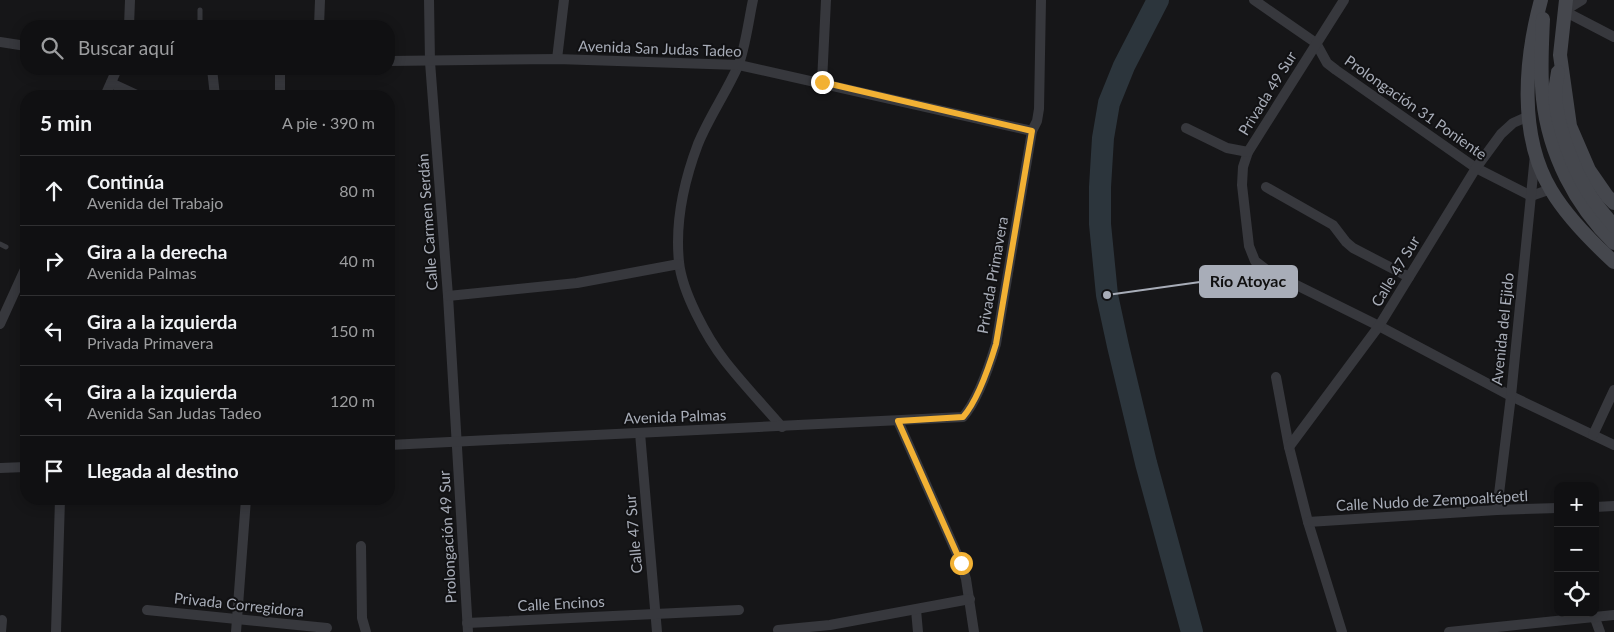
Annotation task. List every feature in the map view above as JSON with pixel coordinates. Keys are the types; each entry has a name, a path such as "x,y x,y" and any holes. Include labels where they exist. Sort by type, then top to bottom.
{"main road":[{"path":"1542,0 1534,26 1527,72 1529,116 1535,152 1551,189 1572,218 1614,262"},
{"path":"1542,0 1542,99 1549,134 1568,183 1584,208 1614,243"},
{"path":"1564,6 1555,93 1557,112 1568,150 1581,180 1589,195 1614,226"},
{"path":"1560,55 1570,126 1589,170 1614,203"}],"street":[{"path":"130,0 130,20"},
{"path":"319,20 320,0"},
{"name":"Calle Carmen Serdán","path":"429,0 430,62 448,296 456,441"},
{"path":"557,59 564,0"},
{"path":"753,0 739,65 699,142 691,165 682,199 679,264 686,288 703,328 725,360 782,427"},
{"path":"822,82 826,0"},
{"name":"Privada Primavera","path":"963,417 970,409 996,344 1034,126 1039,110 1040,0"},
{"name":"Prolongación 31 Poniente","path":"1254,0 1316,43 1327,63 1336,70 1476,168 1531,196"},
{"name":"Privada 49 Sur","path":"1186,128 1227,148 1248,152 1344,0"},
{"path":"1564,6 1582,0"},
{"path":"1564,6 1614,37"},
{"path":"0,42 20,45"},
{"name":"Avenida San Judas Tadeo","path":"395,61 557,59 739,65 1034,126"},
{"path":"107,90 114,75"},
{"path":"213,75 214,90"},
{"path":"280,75 280,90"},
{"path":"111,83 126,90"},
{"name":"Calle 47 Sur","path":"1289,447 1379,326 1476,168 1501,134 1513,123 1529,116"},
{"path":"1248,152 1243,167 1242,184 1249,246 1255,261 1268,270 1511,396 1614,446"},
{"name":"Avenida del Ejido","path":"1497,510 1511,396 1535,152"},
{"path":"1266,187 1333,225 1353,248 1409,277"},
{"path":"1531,196 1551,189"},
{"path":"448,296 577,283 679,264"},
{"path":"0,324 20,280"},
{"path":"1276,377 1289,447 1308,522 1342,632"},
{"path":"1593,435 1614,390"},
{"name":"Avenida Palmas","path":"395,445 963,417"},
{"path":"898,421 961,563 970,599 974,632"},
{"name":"Calle 47 Sur","path":"640,433 657,632"},
{"name":"Prolongación 49 Sur","path":"456,441 468,627"},
{"path":"0,468 20,467"},
{"path":"56,632 60,505"},
{"path":"236,632 246,505"},
{"path":"1599,507 1614,506"},
{"name":"Calle Nudo de Zempoaltépetl","path":"1308,522 1554,508"},
{"path":"361,546 362,618 366,632"},
{"path":"778,630 831,628 970,599"},
{"name":"Privada Corregidora","path":"148,610 327,628"},
{"name":"Calle Encinos","path":"468,627 739,610"},
{"path":"916,610 918,632"},
{"path":"1599,615 1614,615"},
{"path":"1449,632 1577,617"},
{"path":"1595,617 1600,632"},
{"path":"1,632 2,620"}],"lane":[{"path":"200,10 200,20"},
{"path":"0,244 6,247"}],"waterway":[{"path":"1158,0 1124,66 1109,103 1103,138 1100,224 1107,295 1118,346 1146,463 1192,632"}],"place":[{"name":"Río Atoyac","path":"1107,295"}],"route":[{"path":"822,82 1032,131 996,344 970,409 963,417 898,421 961,563"}]}
